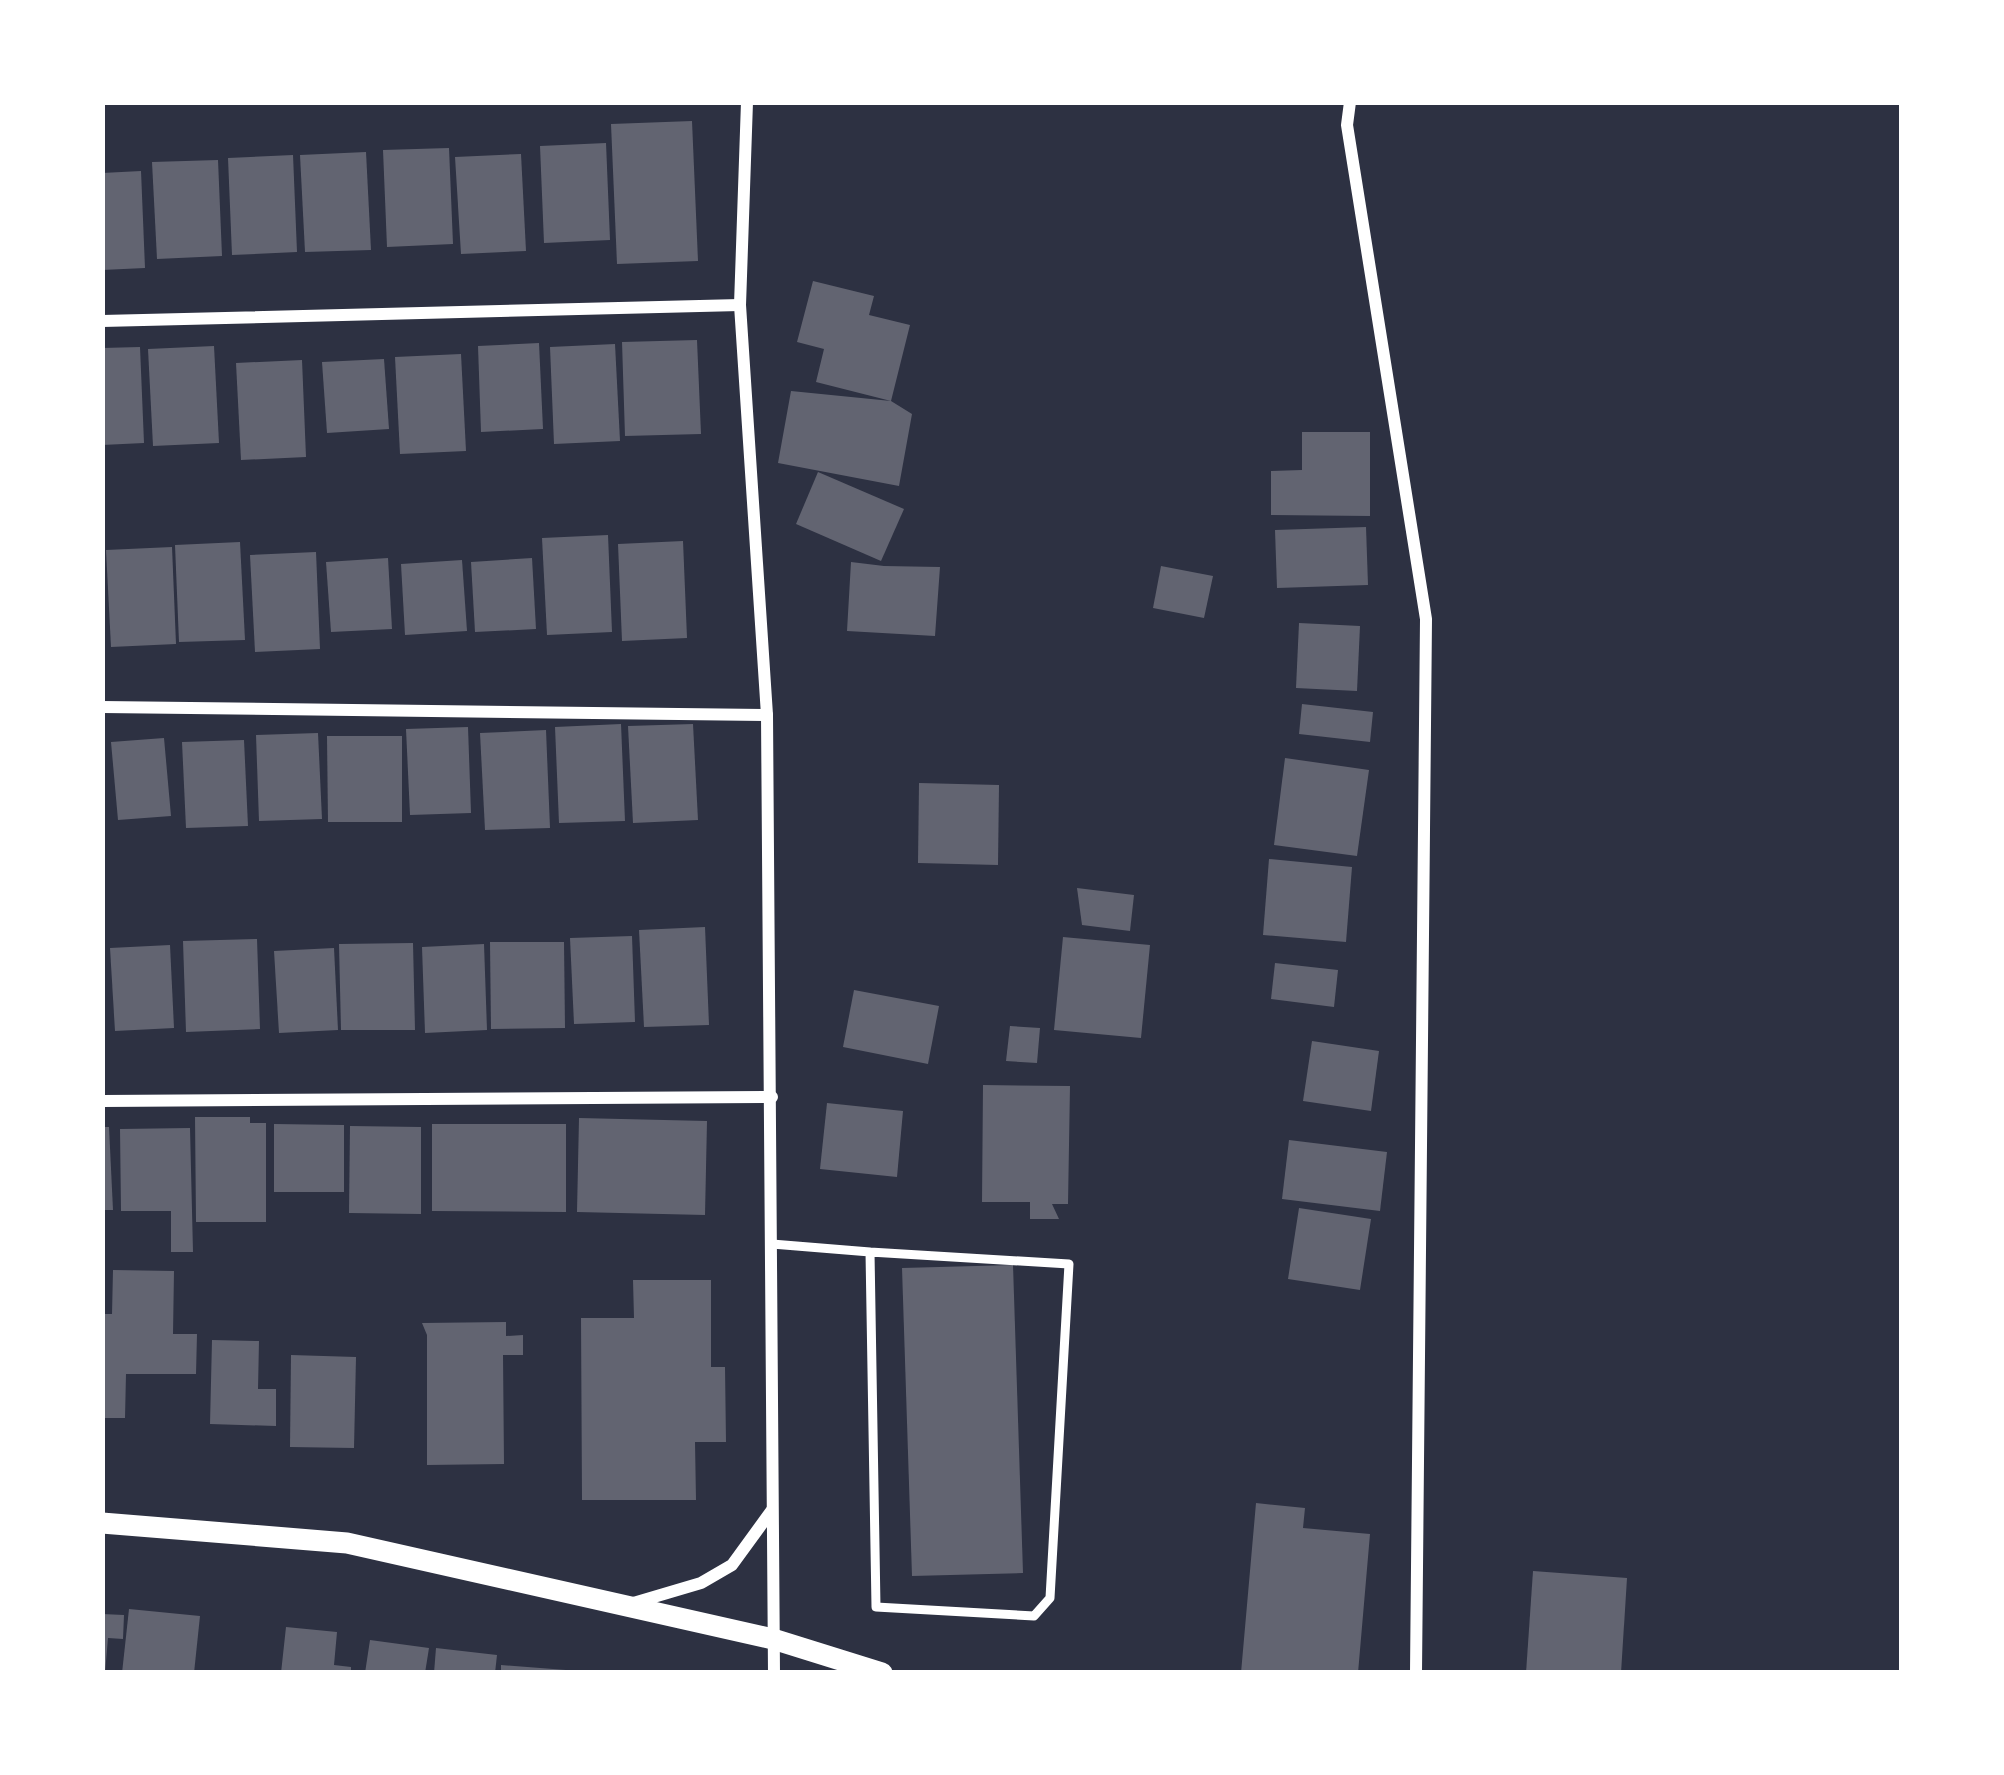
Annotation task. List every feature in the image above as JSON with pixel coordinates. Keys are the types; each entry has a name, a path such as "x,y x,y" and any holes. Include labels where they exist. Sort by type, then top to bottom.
{"street":[{"path":"747,102 740,305 767,715 774,1673"},
{"path":"1350,102 1347,125 1426,619 1416,1673"},
{"path":"102,321 740,305"},
{"path":"102,706 767,715"},
{"path":"102,1101 772,1097"},
{"path":"626,1606 701,1582 732,1565 772,1509"},
{"path":"102,1523 347,1543 772,1639 882,1673"}],"lane":[{"path":"772,1244 1069,1264 1050,1598 1034,1616 876,1607 870,1252"}],"building":[{"path":"692,121 698,261 617,264 611,124"},
{"path":"606,143 610,240 544,243 540,146"},
{"path":"449,148 453,244 387,247 383,150"},
{"path":"366,152 371,250 305,252 300,155"},
{"path":"521,154 526,251 461,254 455,157"},
{"path":"293,155 297,252 232,255 228,158"},
{"path":"218,160 222,256 157,259 152,162"},
{"path":"141,171 145,268 102,270 102,173"},
{"path":"813,281 874,296 869,315 910,325 891,401 816,382 824,349 797,342"},
{"path":"697,340 701,434 625,436 622,342"},
{"path":"539,343 543,429 481,432 478,346"},
{"path":"615,344 620,441 554,444 550,347"},
{"path":"214,346 219,443 153,446 148,349"},
{"path":"140,347 144,443 102,445 102,348"},
{"path":"461,354 466,451 400,454 395,357"},
{"path":"384,359 389,429 327,433 322,362"},
{"path":"302,360 306,457 241,460 236,363"},
{"path":"791,391 891,401 912,414 899,486 778,463"},
{"path":"1302,432 1370,432 1370,516 1271,515 1271,471 1302,470"},
{"path":"818,472 904,509 881,561 796,524"},
{"path":"1366,527 1368,585 1277,588 1275,530"},
{"path":"608,535 612,632 547,635 542,538"},
{"path":"683,541 687,638 622,641 618,544"},
{"path":"240,542 245,640 179,642 175,545"},
{"path":"172,547 176,644 111,647 106,550"},
{"path":"316,552 320,649 255,652 250,555"},
{"path":"388,558 392,629 331,632 326,562"},
{"path":"532,558 536,629 475,632 471,562"},
{"path":"462,560 467,631 405,635 401,564"},
{"path":"851,562 940,567 935,636 847,631"},
{"path":"1161,566 1213,576 1204,618 1153,608"},
{"path":"1299,623 1360,626 1357,691 1296,688"},
{"path":"1302,704 1373,712 1370,742 1299,734"},
{"path":"621,724 625,821 559,823 555,727"},
{"path":"693,724 698,820 633,823 628,726"},
{"path":"468,727 471,813 410,815 406,729"},
{"path":"546,730 550,828 485,830 480,733"},
{"path":"318,733 322,819 259,821 256,735"},
{"path":"327,736 402,736 402,822 328,822"},
{"path":"164,738 171,816 118,820 111,742"},
{"path":"244,740 248,826 186,828 182,742"},
{"path":"1285,758 1369,770 1357,856 1274,845"},
{"path":"919,783 999,785 998,865 918,863"},
{"path":"1269,859 1352,867 1346,942 1263,935"},
{"path":"1077,888 1134,895 1130,931 1082,925"},
{"path":"705,927 709,1025 644,1027 639,930"},
{"path":"632,936 635,1022 574,1024 570,938"},
{"path":"1063,937 1150,945 1141,1038 1054,1030"},
{"path":"257,939 260,1029 186,1032 183,941"},
{"path":"490,942 564,942 565,1028 491,1029"},
{"path":"413,943 415,1030 341,1030 339,944"},
{"path":"484,944 487,1030 425,1033 422,947"},
{"path":"170,945 174,1028 115,1031 110,948"},
{"path":"334,948 338,1030 279,1033 274,951"},
{"path":"1275,963 1338,970 1334,1007 1271,999"},
{"path":"854,990 939,1006 928,1064 843,1047"},
{"path":"1010,1026 1040,1028 1037,1063 1006,1061"},
{"path":"1312,1041 1379,1051 1371,1111 1303,1101"},
{"path":"983,1085 1070,1086 1068,1204 1052,1204 1059,1219 1030,1219 1030,1202 982,1202"},
{"path":"827,1103 903,1111 897,1177 820,1169"},
{"path":"195,1117 250,1117 250,1123 266,1123 266,1222 196,1222"},
{"path":"579,1118 707,1121 705,1215 577,1212"},
{"path":"274,1124 344,1125 344,1192 274,1192"},
{"path":"432,1124 566,1124 566,1212 432,1211"},
{"path":"350,1126 421,1127 421,1214 349,1213"},
{"path":"102,1127 109,1127 113,1210 102,1210"},
{"path":"190,1128 193,1252 171,1252 171,1211 121,1211 120,1129"},
{"path":"1289,1140 1387,1152 1380,1211 1282,1199"},
{"path":"1299,1208 1371,1219 1360,1290 1288,1279"},
{"path":"1013,1265 1023,1573 912,1576 902,1268"},
{"path":"113,1270 174,1271 173,1334 197,1334 196,1374 126,1374 125,1418 102,1418 102,1314 112,1314"},
{"path":"633,1280 711,1280 711,1367 725,1367 726,1442 695,1442 696,1500 582,1500 581,1318 634,1318"},
{"path":"506,1322 506,1336 523,1335 523,1355 503,1355 504,1464 427,1465 427,1335 422,1323"},
{"path":"212,1340 259,1341 258,1389 276,1389 276,1426 210,1424"},
{"path":"291,1355 356,1357 354,1448 290,1447"},
{"path":"1256,1503 1305,1508 1303,1528 1370,1534 1358,1673 1241,1673"},
{"path":"1533,1571 1627,1578 1621,1673 1526,1673"},
{"path":"129,1609 200,1616 194,1673 122,1673"},
{"path":"102,1614 124,1615 123,1639 108,1638 105,1673 102,1673"},
{"path":"286,1627 337,1632 334,1665 351,1667 351,1673 281,1673"},
{"path":"370,1640 429,1648 425,1673 365,1673"},
{"path":"436,1648 497,1655 495,1673 434,1673"},
{"path":"501,1665 566,1670 566,1673 501,1673"}]}
